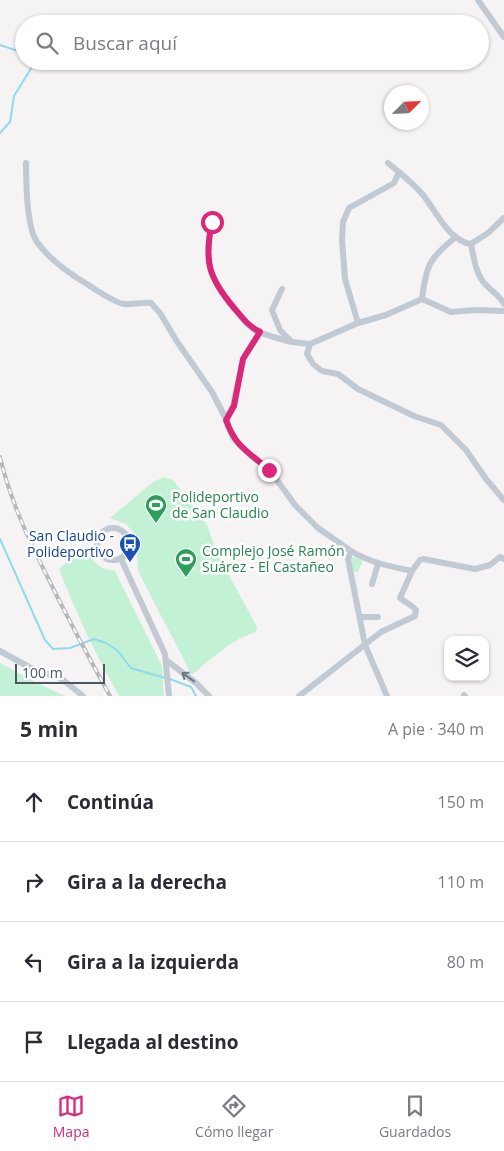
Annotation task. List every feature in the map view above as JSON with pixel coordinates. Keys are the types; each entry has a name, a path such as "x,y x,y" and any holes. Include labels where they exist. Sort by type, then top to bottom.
{"street":[{"path":"478,0 488,15"},
{"path":"489,16 504,38"},
{"path":"26,163 25,184 29,214 36,241 66,272 95,290 124,304 151,303 160,313 212,392 233,438 269,470 295,505 318,528 365,560 412,571"},
{"path":"388,163 423,195 444,225 462,242 471,244 488,233 504,218"},
{"path":"358,322 345,280 342,240 343,222 349,208 394,183 399,172"},
{"path":"212,222 208,244 210,270 220,291 251,328 260,332 292,342 310,344 358,322 386,315 422,298"},
{"path":"422,298 425,272 432,259 456,237"},
{"path":"471,244 474,264 478,272 485,284 500,297 504,304"},
{"path":"282,289 272,310 280,330 292,342"},
{"path":"422,298 451,312 475,310 504,312"},
{"path":"226,420 234,406 243,359 260,332"},
{"path":"310,344 308,354 313,364 322,371 338,374 366,393 414,416 441,425 466,450 486,479 504,500"},
{"path":"110,528 120,530 128,538 129,548 121,559 110,560 101,555 97,541 103,531 110,528"},
{"path":"351,551 348,559 366,645 387,696"},
{"path":"299,696 381,632 415,616 416,610 413,606 400,598 412,571 420,560 424,559 475,569 490,565 503,556"},
{"path":"121,559 166,654 169,696"},
{"path":"372,584 378,564"},
{"path":"360,617 378,617"},
{"path":"0,651 29,666 62,679 83,696"},
{"path":"166,660 196,683 209,696"}],"green space":[{"name":"Complejo José Ramón Suárez - El Castañeo","path":"164,477 173,480 207,525 218,555 257,627 256,632 231,644 193,674 190,674 138,571 135,534 126,524 110,518 153,482"},
{"path":"87,546 96,564 115,571 162,666 164,696 119,696 102,665 79,618 59,569"},
{"path":"355,557 363,561 357,573 352,570 351,558"},
{"path":"0,663 33,681 65,696 0,696"}],"waterway":[{"path":"0,45 15,50"},
{"path":"0,133 10,122 14,96 30,70"},
{"path":"0,539 45,640 53,649 70,648 94,639 106,643 117,650 131,668 165,678"},
{"path":"170,679 191,687 196,696"}],"railway":[{"path":"0,457 14,502 32,546 110,696"}],"place":[{"name":"Polideportivo de San Claudio","path":"156,524"},
{"name":"San Claudio - Polideportivo","path":"130,563"},
{"name":"Complejo José Ramón Suárez - El Castañeo","path":"186,578"}],"route":[{"path":"212,222 208,244 210,270 220,291 251,328 260,332 243,359 234,406 226,420 233,438 269,470"}]}
